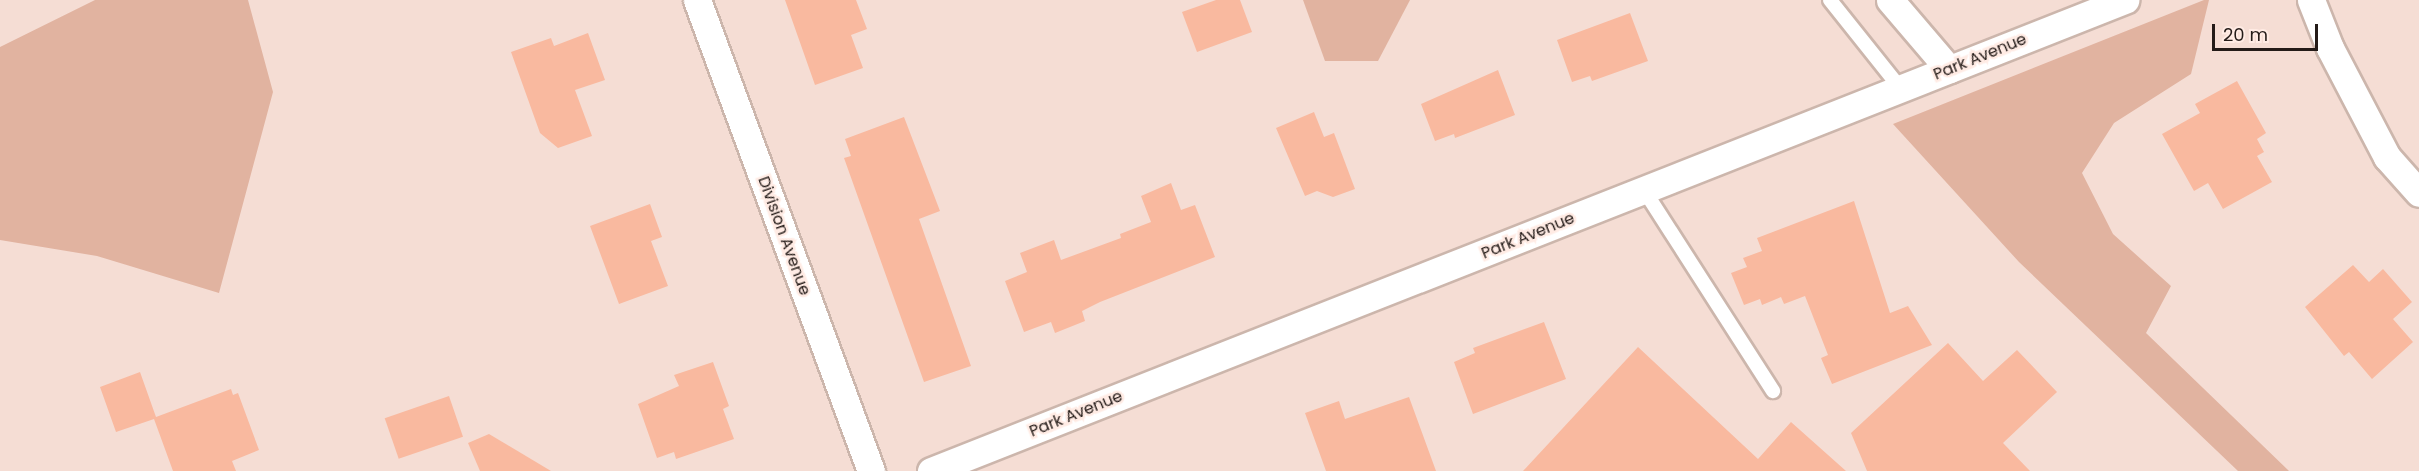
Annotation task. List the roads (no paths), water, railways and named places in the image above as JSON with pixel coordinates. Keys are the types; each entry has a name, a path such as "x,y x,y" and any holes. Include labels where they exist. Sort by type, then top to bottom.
{"street":[{"name":"Division Avenue","path":"697,0 871,471"},
{"path":"1890,0 1949,69"},
{"name":"Park Avenue","path":"931,471 2125,0"},
{"path":"2312,0 2330,48 2387,156 2419,193"}],"lane":[{"path":"1830,0 1901,89"},
{"path":"1644,190 1773,391"}]}
